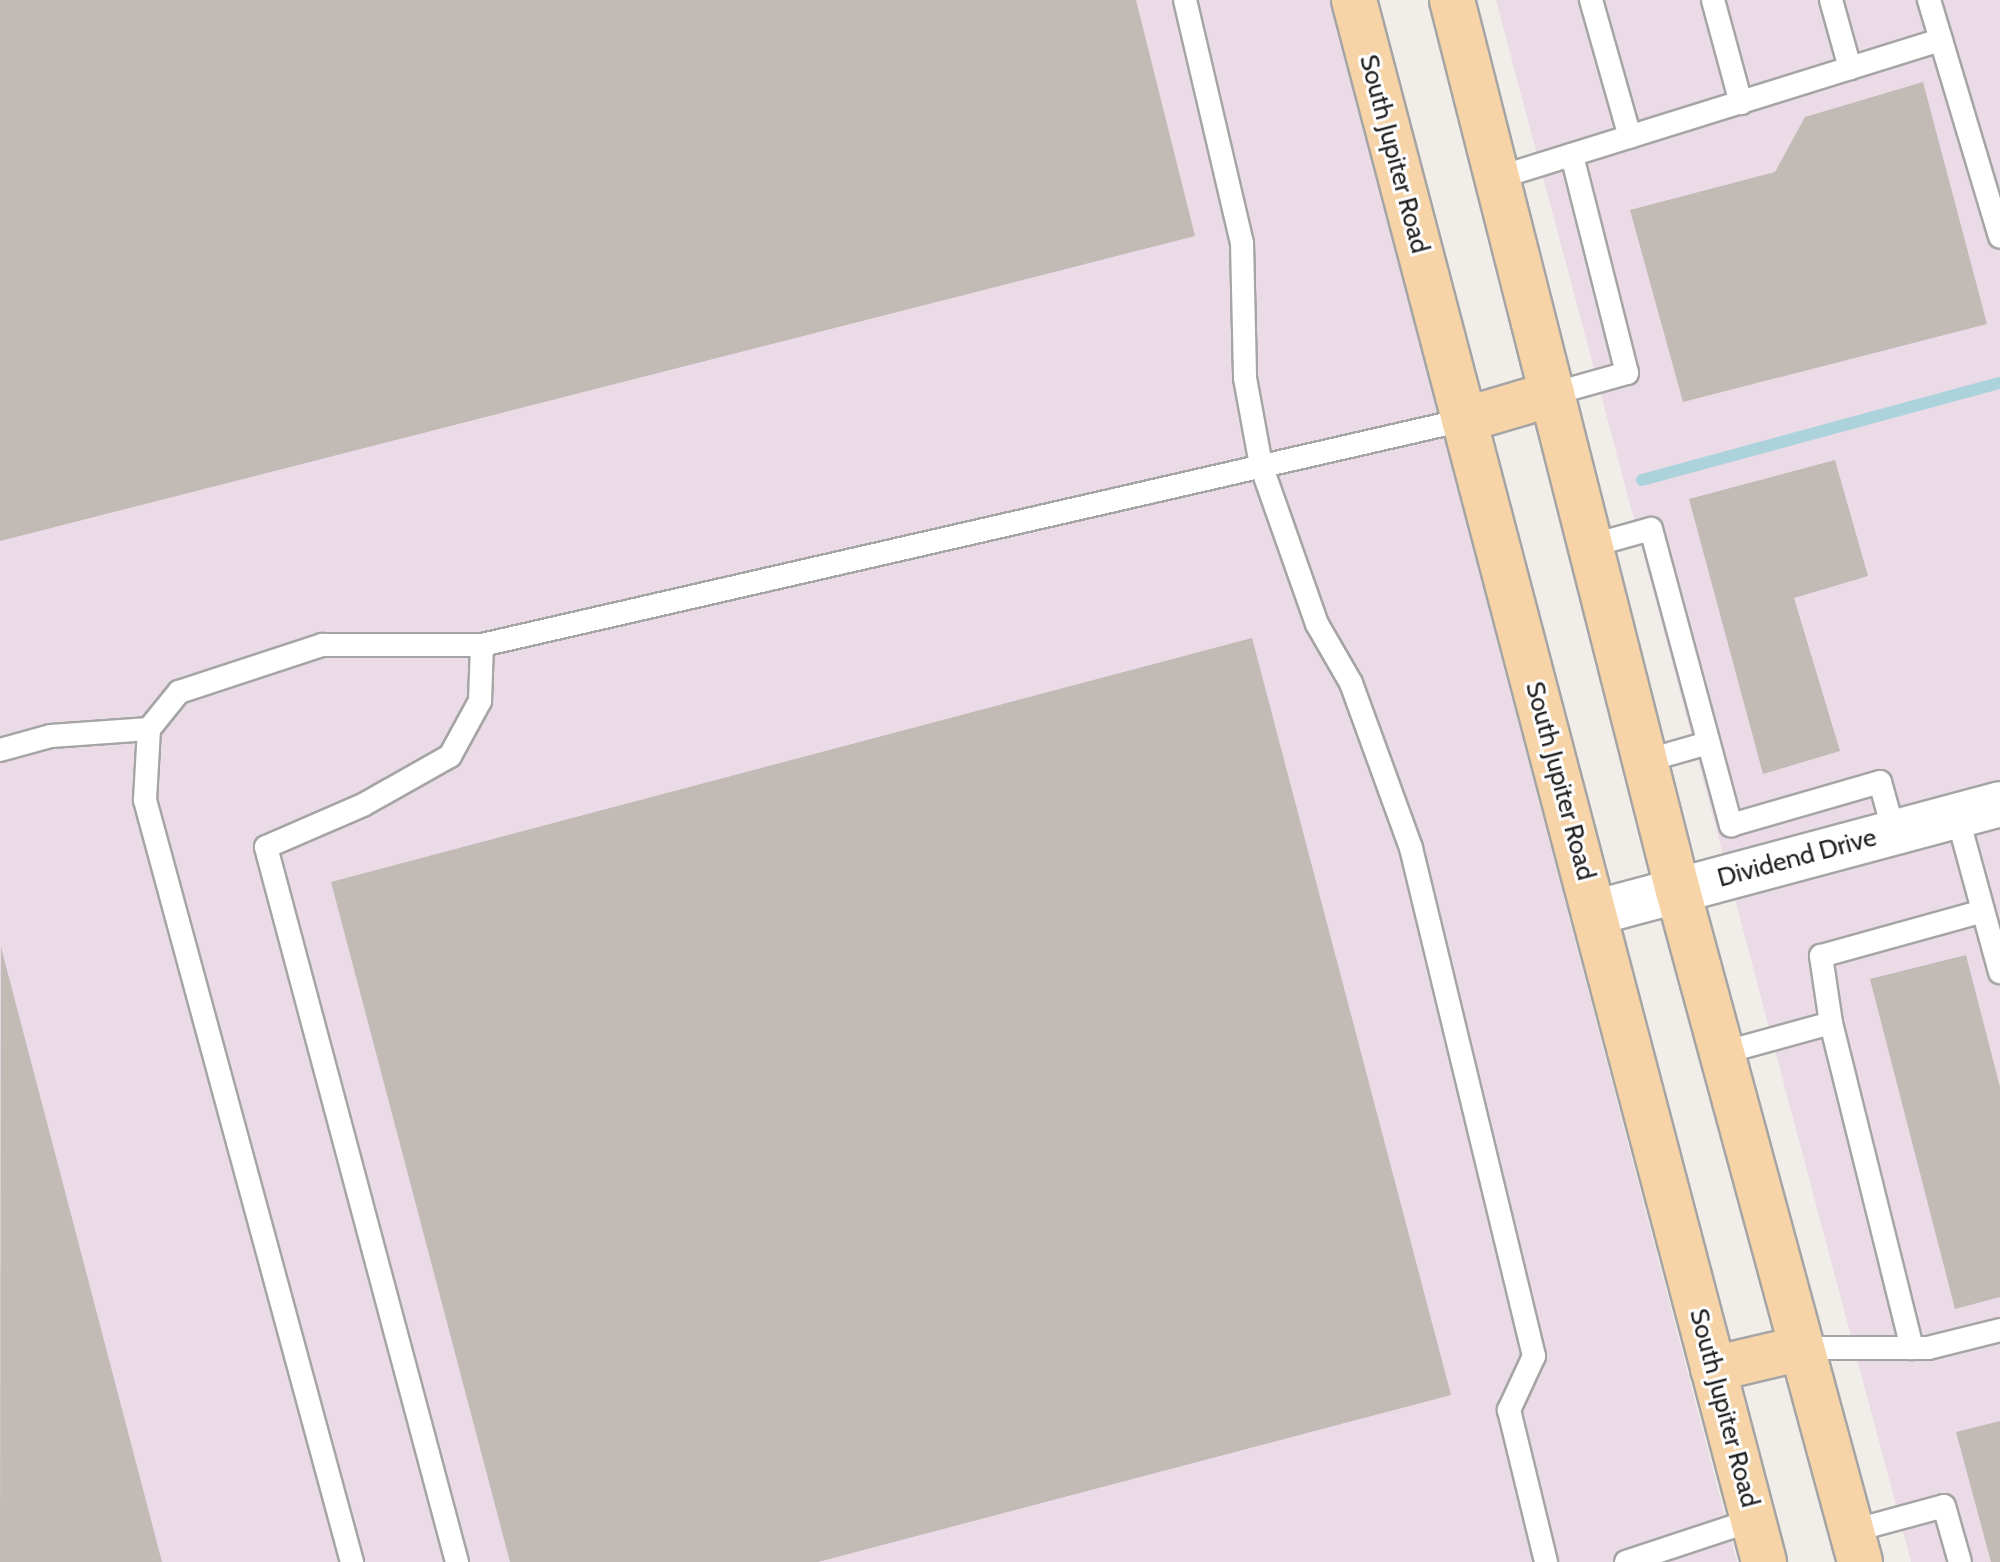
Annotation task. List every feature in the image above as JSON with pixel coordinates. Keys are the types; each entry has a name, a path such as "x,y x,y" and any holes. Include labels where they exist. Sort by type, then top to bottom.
{"main road":[{"name":"South Jupiter Road","path":"1354,0 1764,1562"},
{"path":"1452,0 1678,891 1856,1546"},
{"path":"1464,420 1552,394"},
{"path":"1713,1369 1802,1348"}],"street":[{"name":"Dividend Drive","path":"1594,913 2000,804"}],"lane":[{"path":"1185,0 1242,243 1245,378 1261,465 1317,624 1351,683 1411,848 1534,1356 1509,1410 1546,1562"},
{"path":"1591,0 1630,137"},
{"path":"1713,0 1741,103"},
{"path":"1831,0 1850,68"},
{"path":"1929,0 1994,193 2000,237"},
{"path":"1497,178 1941,40"},
{"path":"1552,394 1627,373 1572,155"},
{"path":"352,1562 145,800 149,729 179,692 322,645 482,645 1464,420"},
{"path":"1590,546 1651,529 1731,825 1880,782 1894,832"},
{"path":"457,1562 266,847 363,805 450,756 480,701 482,645"},
{"path":"0,750 51,736 149,729"},
{"path":"1645,761 1708,743"},
{"path":"1957,815 2000,972"},
{"path":"1912,1348 1831,1023 1821,956 1983,911"},
{"path":"1722,1053 1831,1023"},
{"path":"1802,1348 1912,1348 2000,1330"},
{"path":"1856,1546 1944,1506 1960,1562"},
{"path":"1626,1562 1753,1520"}],"shaded area":[{"path":"0,0 1330,0 1737,1562 0,1562"},
{"path":"1496,0 2000,0 2000,1562 1911,1562"}],"building":[{"path":"0,0 1136,0 1195,236 0,541"},
{"path":"1923,82 1987,324 1683,402 1630,210 1775,172 1805,117"},
{"path":"1835,460 1868,576 1794,598 1840,751 1763,774 1689,499"},
{"path":"1252,638 1451,1395 818,1562 510,1562 331,882"},
{"path":"1,947 162,1562 0,1562"},
{"path":"1966,955 2000,1087 2000,1297 1955,1309 1870,979"},
{"path":"2000,1421 2000,1562 1991,1562 1956,1432"}],"waterway":[{"path":"1642,480 2000,383"}]}
